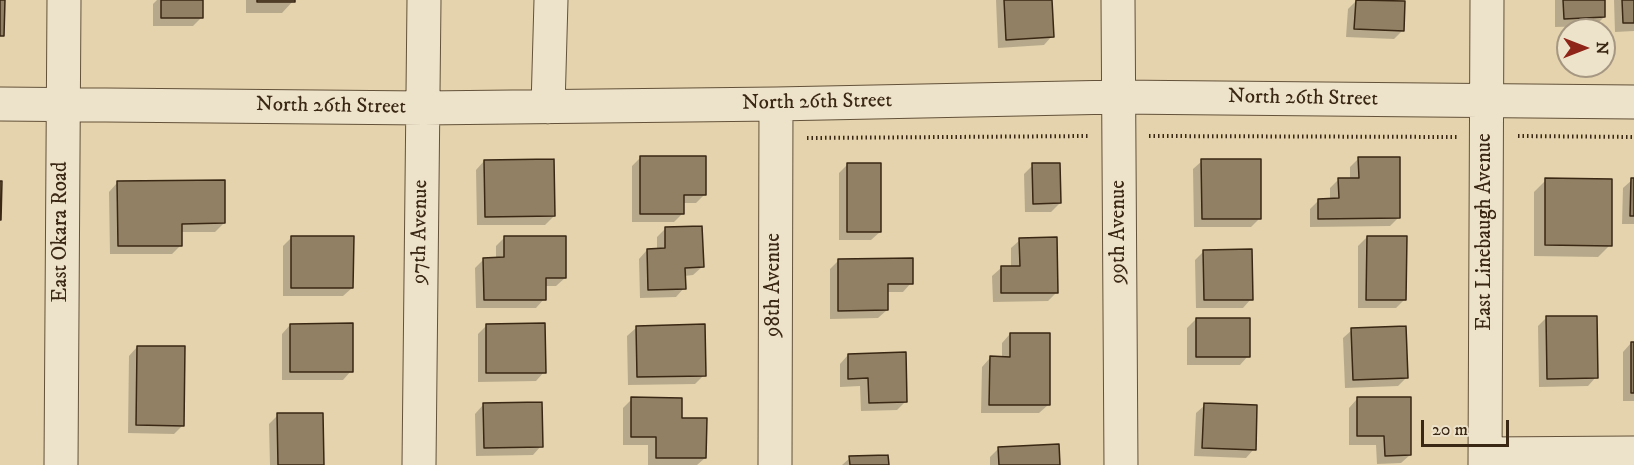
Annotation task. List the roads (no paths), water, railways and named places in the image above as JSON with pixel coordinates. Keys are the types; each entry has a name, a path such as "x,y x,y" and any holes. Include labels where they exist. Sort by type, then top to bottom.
{"street":[{"name":"East Okara Road","path":"61,465 64,0"},
{"name":"97th Avenue","path":"419,465 424,0"},
{"path":"548,106 551,0"},
{"name":"99th Avenue","path":"1118,0 1120,465"},
{"name":"East Linebaugh Avenue","path":"1485,460 1487,0"},
{"name":"North 26th Street","path":"0,104 424,108 1118,97 1634,102"},
{"name":"98th Avenue","path":"775,465 776,104"},
{"path":"1485,460 1634,453"}]}
